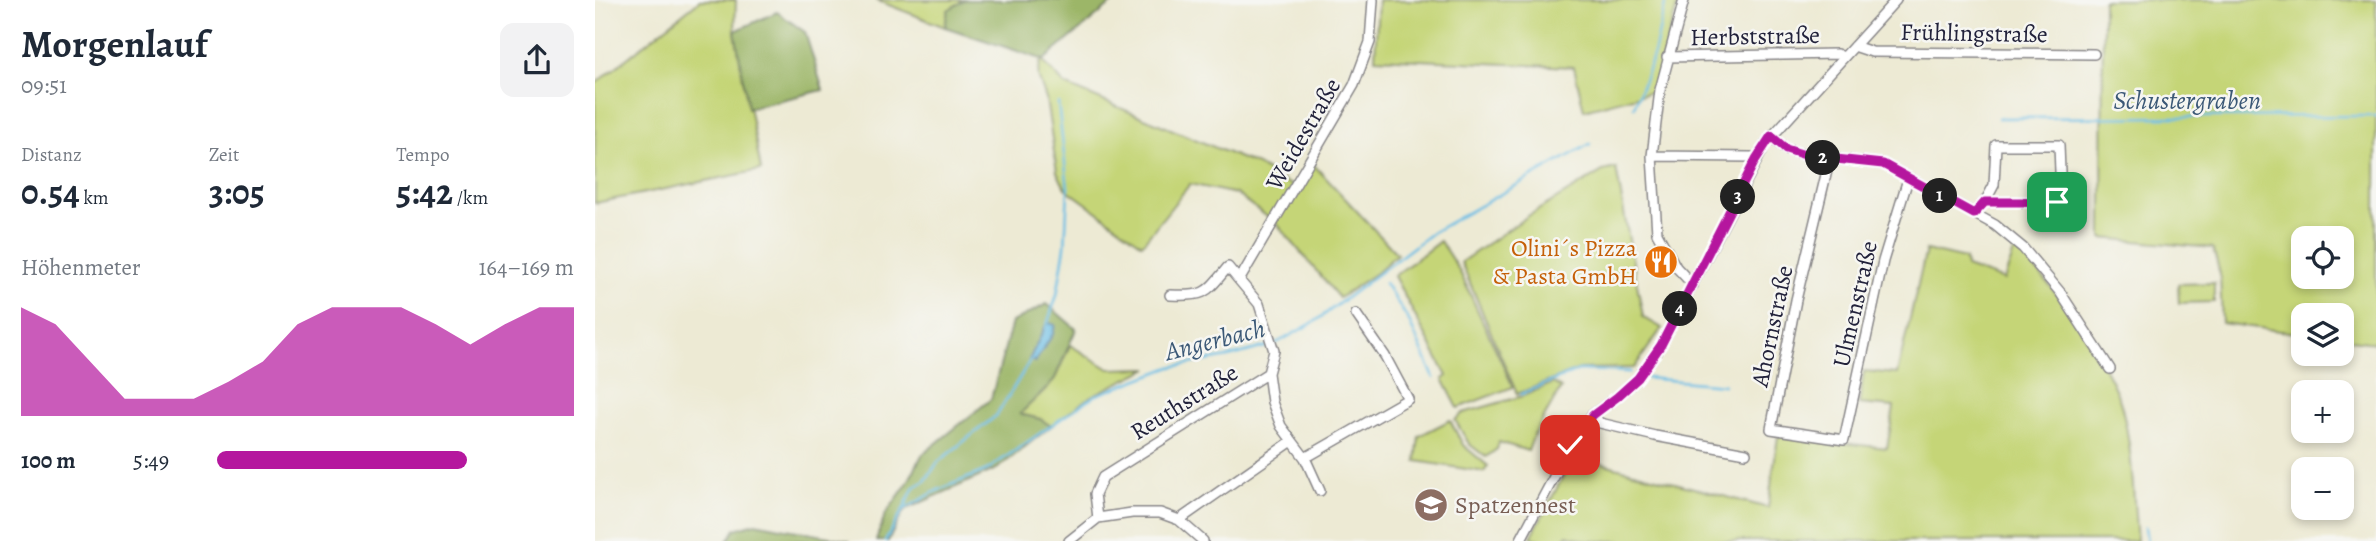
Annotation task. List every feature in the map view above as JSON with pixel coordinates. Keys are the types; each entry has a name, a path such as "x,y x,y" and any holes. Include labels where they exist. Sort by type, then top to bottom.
{"street":[{"name":"Weidestraße","path":"1240,279 1354,85 1370,42 1373,0"},
{"path":"1683,0 1660,90 1652,156 1657,233 1675,267 1693,285"},
{"path":"1520,541 1573,441 1593,415 1638,378 1661,345 1756,159 1771,136 1896,0"},
{"name":"Frühlingstraße","path":"1854,46 1873,52 2094,54"},
{"name":"Herbststraße","path":"1667,57 1837,54 1843,57"},
{"path":"1771,136 1786,149 1830,159 1845,158 1883,164 1995,225 2031,256 2060,292 2110,369"},
{"path":"1974,214 1985,202 1994,185 1996,145 2059,145 2061,198 2057,202 1985,202"},
{"path":"1652,156 1756,159"},
{"name":"Ahornstraße","path":"1830,159 1796,300 1771,429 1845,440"},
{"name":"Ulmenstraße","path":"1845,440 1883,261 1908,179"},
{"path":"1170,295 1206,293 1228,267 1240,279"},
{"name":"Reuthstraße","path":"1098,518 1095,494 1103,477 1268,373 1273,351 1271,339 1259,304 1240,279"},
{"path":"1304,458 1408,399 1385,356 1356,314"},
{"path":"1268,373 1272,402 1281,426 1304,458 1320,491"},
{"path":"1593,415 1600,423 1746,453"},
{"path":"1179,520 1292,441"},
{"path":"1069,541 1098,518 1132,513 1160,513 1179,520 1203,541"}],"green space":[{"path":"700,0 736,0 735,31 761,170 595,203 595,84"},
{"path":"876,0 964,0 948,10 945,27"},
{"path":"964,0 1116,0 1044,60 945,27 948,10"},
{"path":"1378,0 1679,0 1655,91 1584,110 1574,67 1375,58"},
{"path":"2103,0 2376,0 2376,343 2354,340 2354,303 2291,303 2291,332 2222,323 2220,274 2213,248 2102,238"},
{"path":"777,12 805,32 823,90 748,108 735,31"},
{"path":"1041,59 1065,85 1257,165 1296,188 1313,164 1397,254 1376,273 1339,298 1277,224 1236,194 1190,184 1142,244 1065,188 1057,172 1046,99 1038,76"},
{"path":"1616,168 1643,317 1662,328 1634,368 1580,369 1517,394 1461,262 1528,216 1603,171"},
{"path":"1440,241 1460,272 1513,387 1458,408 1443,379 1447,376 1394,276"},
{"path":"2015,249 2044,278 2077,323 2116,391 2128,441 2137,541 1588,541 1567,535 1562,541 1543,541 1531,537 1574,456 1768,508 1778,436 1887,448 1894,407 1859,404 1864,371 1897,374 1926,250 1965,259 1966,267 2004,280"},
{"path":"2214,283 2214,302 2179,303 2178,284"},
{"path":"1047,304 1076,329 1054,381 1020,414 1040,419 1051,426 997,469 904,510 888,541 876,541 885,515 907,484 922,455 991,399 1012,322"},
{"path":"1070,345 1109,369 1149,368 1091,396 1051,426 1040,419 1019,414 1054,381"},
{"path":"1553,383 1561,388 1534,435 1528,451 1499,442 1497,449 1486,457 1469,444 1455,420 1463,413 1523,396"},
{"path":"1450,420 1463,445 1488,466 1484,472 1416,461 1419,436"},
{"path":"755,523 850,541 728,541 735,529"}],"water":[{"path":"1046,325 1055,325 1053,334 1035,362 1029,360"}],"waterway":[{"name":"Angerbach","path":"1634,107 1654,54 1666,0"},
{"path":"1046,328 1057,295 1065,247 1068,189 1058,103"},
{"name":"Schustergraben","path":"1998,118 2376,116"},
{"name":"Angerbach","path":"1275,344 1316,321 1433,232 1590,144"},
{"path":"1385,283 1409,321 1434,378"},
{"name":"Angerbach","path":"885,541 903,510 936,491 987,470 1094,396 1171,367 1228,357 1268,346"},
{"path":"903,510 914,487 925,481 938,462 997,415 1031,359"},
{"path":"1521,394 1579,370 1630,372"},
{"path":"1646,378 1724,385"},
{"path":"2145,527 2147,541"}],"place":[{"name":"Olini´s Pizza & Pasta GmbH","path":"1661,262"},
{"name":"Spatzennest","path":"1431,505"}],"route":[{"path":"1570,445 1593,415 1638,378 1661,345 1756,159 1771,136 1786,149 1808,156 1883,164 1974,214 1985,202 2057,202"}]}
